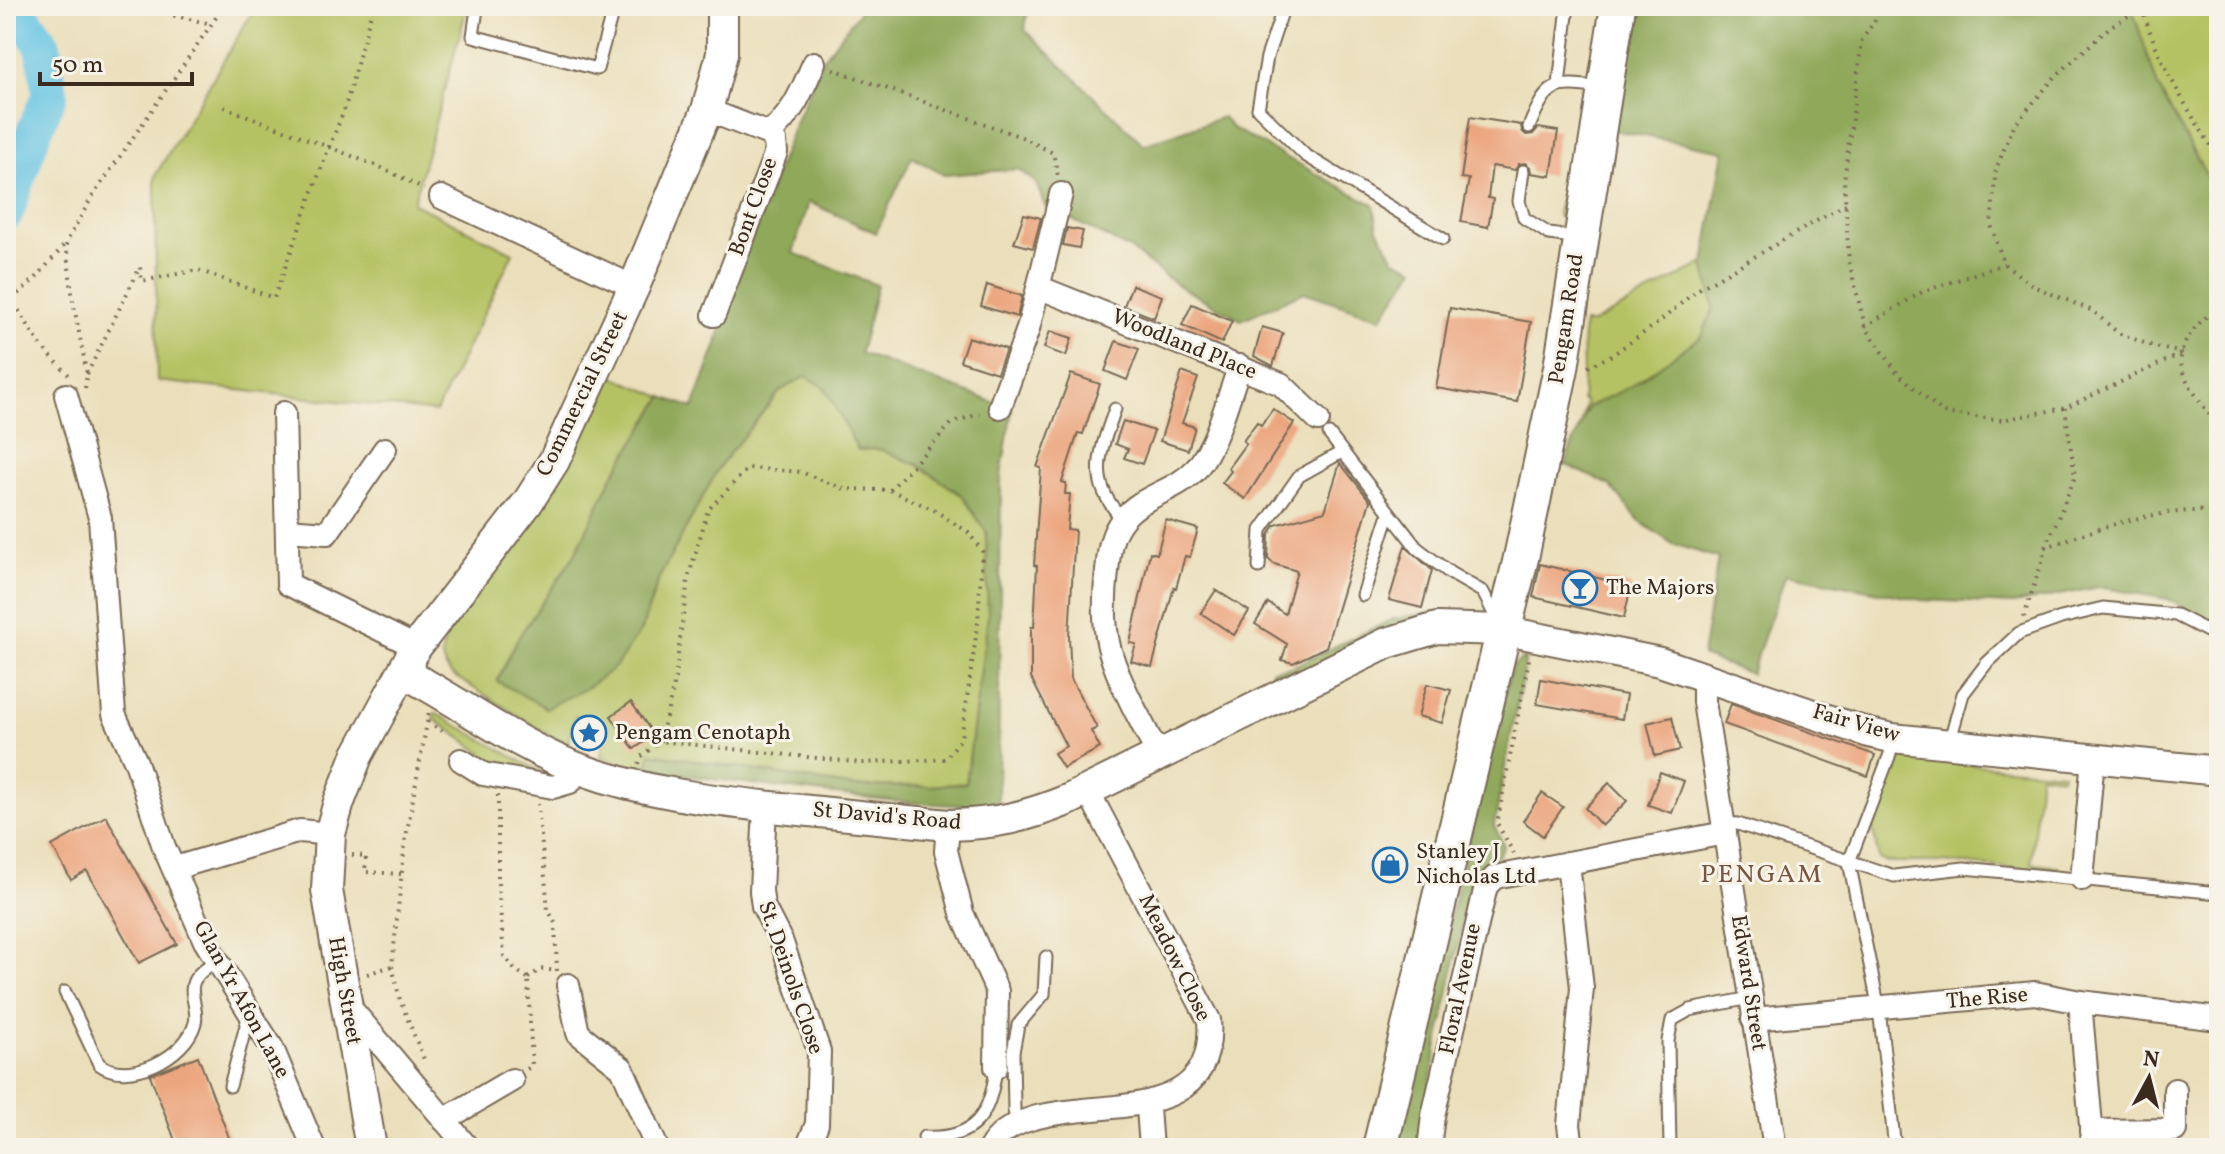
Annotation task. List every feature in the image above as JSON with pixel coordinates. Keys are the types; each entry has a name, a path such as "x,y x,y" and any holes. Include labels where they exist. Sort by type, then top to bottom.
{"main road":[{"name":"Commercial Street","path":"329,843 339,802 357,756 410,660 528,502 554,461 634,287 707,110 722,54 722,6"},
{"name":"Pengam Road","path":"1380,1148 1521,558 1561,368 1618,6"},
{"name":"St David's Road","path":"410,660 539,751 632,786 674,795 948,825 1013,820 1035,814 1088,791 1387,643 1437,628 1502,630"},
{"name":"High Street","path":"329,843 327,890 371,1148"}],"street":[{"name":"Bont Close","path":"714,315 776,152 775,141 769,134 795,107 814,63"},
{"path":"707,110 769,134"},
{"path":"1000,407 1028,329 1061,194"},
{"path":"441,197 634,287"},
{"name":"Woodland Place","path":"1038,287 1281,384 1323,427"},
{"path":"1159,755 1114,668 1104,628 1103,604 1109,551 1113,532 1123,519 1145,499 1180,484 1197,468 1208,451 1240,366"},
{"name":"Glan Yr Afon Lane","path":"71,386 100,518 114,714 136,762 164,847 205,941 272,1048 314,1148"},
{"path":"284,413 288,584 410,660"},
{"path":"287,530 327,533 385,449"},
{"name":"Fair View","path":"1502,630 1617,652 1708,676 1869,733 1892,738 2219,771"},
{"name":"Edward Street","path":"1708,676 1704,702 1775,1148"},
{"path":"2082,879 2093,758"},
{"path":"461,760 483,774 553,787 570,782 578,768"},
{"name":"Meadow Close","path":"1017,1123 1148,1108 1174,1098 1197,1078 1208,1051 1209,1020 1088,791"},
{"name":"St. Deinols Close","path":"765,806 763,906 782,943 819,1051 817,1124 807,1148"},
{"path":"948,825 946,851 962,913 997,991 996,1067"},
{"name":"Floral Avenue","path":"1429,1148 1433,1116 1486,886 1495,877 1725,828"},
{"path":"175,868 300,831 329,843"},
{"path":"1568,863 1582,988 1569,1125 1572,1148"},
{"path":"568,985 578,1033 622,1068 657,1148"},
{"path":"344,993 468,1148"},
{"name":"The Rise","path":"1752,1008 1879,1009 2035,993 2080,1002 2219,1019"},
{"path":"2080,1002 2092,1140 2175,1130 2175,1090"},
{"path":"444,1120 512,1080"},
{"path":"1148,1108 1151,1148"},
{"path":"990,1148 1004,1130 1017,1123"}],"lane":[{"path":"471,6 477,9 473,36 597,69 614,6"},
{"path":"1284,6 1267,57 1258,109 1305,155 1443,239"},
{"path":"1559,85 1568,6"},
{"path":"1529,127 1540,102 1559,85 1605,88"},
{"path":"1523,171 1519,201 1524,218 1549,234 1580,238"},
{"path":"1115,409 1099,453 1098,468 1102,488 1111,507 1123,519"},
{"name":"Woodland Place","path":"1323,427 1417,548 1450,573 1483,592 1502,630"},
{"path":"1259,567 1261,530 1299,476 1342,452"},
{"path":"1363,595 1389,514"},
{"path":"1949,743 1963,694 1986,664 2019,633 2103,608 2176,615 2219,637"},
{"path":"1892,738 1890,754 1849,862 1879,1009 1895,1148"},
{"path":"1725,828 1738,824 1894,876 1964,868 2219,893"},
{"path":"1017,1123 1013,1052 1018,1025 1044,994 1046,957"},
{"path":"65,992 99,1064 108,1071 122,1073 169,1057 183,1045 197,1020 191,988 195,977 216,960"},
{"path":"1670,1148 1668,1041 1672,1020 1690,1010 1752,1008"},
{"path":"230,1086 249,1013"},
{"path":"924,1137 944,1138 970,1129 981,1118 989,1101 996,1067"}],"path":[{"path":"161,6 171,15 212,24"},
{"path":"12,299 36,278 66,243 92,197 224,6"},
{"path":"6,290 41,346 64,367 71,386 84,396 87,374 140,267 142,281 198,270 274,298 344,111 373,6"},
{"path":"1884,6 1862,40 1844,181 1849,262 1865,326 1898,374 1944,413 2002,420 2065,408 2183,353"},
{"path":"2183,353 2155,347 2118,333 2093,311 2035,287 2004,264 1991,225 1996,169 2014,125 2056,76 2111,26 2142,7 2151,38 2185,106 2219,158"},
{"path":"814,63 1024,138 1053,153 1061,194"},
{"path":"224,107 382,168 441,197"},
{"path":"1580,369 1605,359 1658,323 1697,290 1846,204"},
{"path":"66,243 87,374"},
{"path":"1865,326 1922,292 2004,264"},
{"path":"2219,307 2204,317 2184,343 2181,368 2219,428"},
{"path":"890,490 953,422 1000,407"},
{"path":"2019,633 2046,547 2075,477 2065,408"},
{"path":"635,773 641,757 660,741 674,685 688,579 708,510 748,468 801,472 844,489 890,490 934,510 968,532 982,551 978,623 961,739 945,759 862,763 660,741"},
{"path":"2046,547 2128,519 2178,510 2212,511 2219,500"},
{"path":"1516,858 1497,823 1526,667 1535,652"},
{"path":"417,1086 427,1067 400,1000 392,966 401,874 430,706"},
{"path":"427,720 442,731"},
{"path":"498,791 498,883 504,956 515,970 528,978"},
{"path":"528,978 541,969 557,971 555,923 548,909 537,795"},
{"path":"329,843 366,856 365,872 401,874"},
{"path":"344,993 392,966"},
{"path":"512,1080 532,1066 528,978"}],"green space":[{"path":"256,6 445,6 466,12 413,203 513,253 436,412 157,381 155,176"},
{"path":"864,6 1028,6 1025,30 1144,145 1223,117 1232,128 1374,205 1378,229 1394,259 1415,268 1381,318 1304,292 1241,320 1177,285 1130,249 1045,206 1036,183 1018,169 944,175 912,157 876,233 809,202 793,253 877,285 860,353 1012,409 1001,476 998,804 889,800 646,770 651,753 854,787 966,783 988,616 986,532 963,496 918,465 879,449 858,450 825,388 806,376 780,391 720,465 660,576 641,630 616,666 587,688 546,708 497,681 518,638 574,556 614,474 663,397 693,408 717,344 731,291 795,123 824,57"},
{"path":"1632,6 2131,6 2158,87 2210,182 2219,190 2219,626 2168,599 2099,587 2014,604 1921,600 1786,574 1751,674 1702,656 1718,558 1673,544 1639,521 1610,485 1566,465 1588,407 1628,388 1702,336 1714,307 1704,263 1724,151 1612,130"},
{"path":"2131,6 2219,6 2219,190 2210,182 2158,87"},
{"path":"1586,98 1567,219 1563,220 1559,217 1558,209 1575,154 1579,105"},
{"path":"1704,263 1714,307 1702,336 1628,388 1588,407 1582,421 1586,402 1582,400 1584,323 1593,323"},
{"path":"608,375 663,397 614,474 574,556 518,638 497,681 545,707 641,630 660,576 720,465 780,391 806,375 825,388 858,450 879,449 918,465 963,496 986,532 988,616 966,783 854,787 652,753 646,770 601,757 606,724 575,716 568,743 551,736 451,674 445,667 442,652 453,626 524,535 520,531"},
{"path":"1434,612 1435,617 1268,689 1272,670 1292,667 1393,619"},
{"path":"1526,657 1494,825 1504,846 1493,865 1482,871 1470,886 1417,1148 1393,1148 1512,666"},
{"path":"435,713 555,780 528,771 495,766 477,749 434,719"},
{"path":"1895,757 2062,773 2061,777 2040,774 2031,863 2058,867 2058,872 1942,862 1887,862 1879,859 1871,822"}],"building":[{"path":"1470,117 1521,125 1526,135 1533,134 1538,128 1558,131 1551,176 1531,173 1525,163 1519,164 1515,170 1492,166 1488,198 1493,199 1488,227 1461,222 1469,179 1461,178"},
{"path":"1024,214 1041,218 1033,248 1014,243"},
{"path":"1067,228 1083,231 1079,248 1063,245"},
{"path":"987,285 1022,296 1017,317 981,306"},
{"path":"1132,285 1162,296 1154,318 1124,306"},
{"path":"1192,304 1232,321 1222,343 1182,325"},
{"path":"1450,308 1531,322 1517,402 1436,388"},
{"path":"1262,327 1283,333 1273,366 1254,356"},
{"path":"1050,331 1072,338 1066,356 1044,348"},
{"path":"968,337 1006,349 997,373 960,361"},
{"path":"1116,341 1139,349 1127,380 1105,371"},
{"path":"1182,372 1198,378 1182,423 1195,427 1188,450 1160,441"},
{"path":"1071,374 1100,384 1083,434 1078,433 1062,482 1066,483 1065,494 1070,494 1067,529 1075,530 1069,637 1071,679 1097,728 1091,731 1100,748 1063,768 1054,753 1066,746 1031,678 1031,627 1034,627 1037,566 1034,565 1041,468 1037,467"},
{"path":"1273,409 1294,423 1245,499 1222,483 1231,471 1228,468 1246,443 1243,441 1257,422 1261,425"},
{"path":"1123,421 1154,431 1142,464 1124,458 1128,449 1115,444"},
{"path":"1340,463 1370,501 1326,647 1293,663 1282,660 1287,644 1255,624 1268,603 1285,614 1297,571 1268,559 1269,535 1275,525 1325,511"},
{"path":"1166,520 1198,529 1190,557 1185,556 1174,587 1152,667 1131,661 1136,644 1130,643 1150,552 1157,554"},
{"path":"1405,546 1432,570 1422,608 1389,600"},
{"name":"The Majors","path":"1540,564 1631,586 1624,618 1533,597"},
{"path":"1216,590 1249,611 1234,635 1201,613"},
{"path":"1541,679 1626,695 1622,719 1537,704"},
{"path":"1427,684 1451,690 1442,723 1418,716"},
{"path":"631,702 654,735 634,749 611,716"},
{"path":"1731,704 1875,755 1868,776 1724,724"},
{"path":"1672,717 1680,750 1655,756 1647,723"},
{"path":"1660,772 1684,781 1672,813 1648,805"},
{"path":"1609,783 1627,801 1602,826 1585,808"},
{"path":"1542,793 1563,807 1543,836 1523,821"},
{"path":"106,816 177,944 139,963 87,871 71,880 52,846"},
{"path":"198,1056 233,1148 178,1148 150,1075"}],"waterway":[{"path":"6,212 50,94 43,46 15,6"}],"place":[{"name":"The Majors","path":"1580,588"},
{"name":"Pengam Cenotaph","path":"589,733"},
{"name":"Stanley J Nicholas Ltd","path":"1390,865"}],"district":[{"name":"PENGAM","path":"1762,875"}]}
